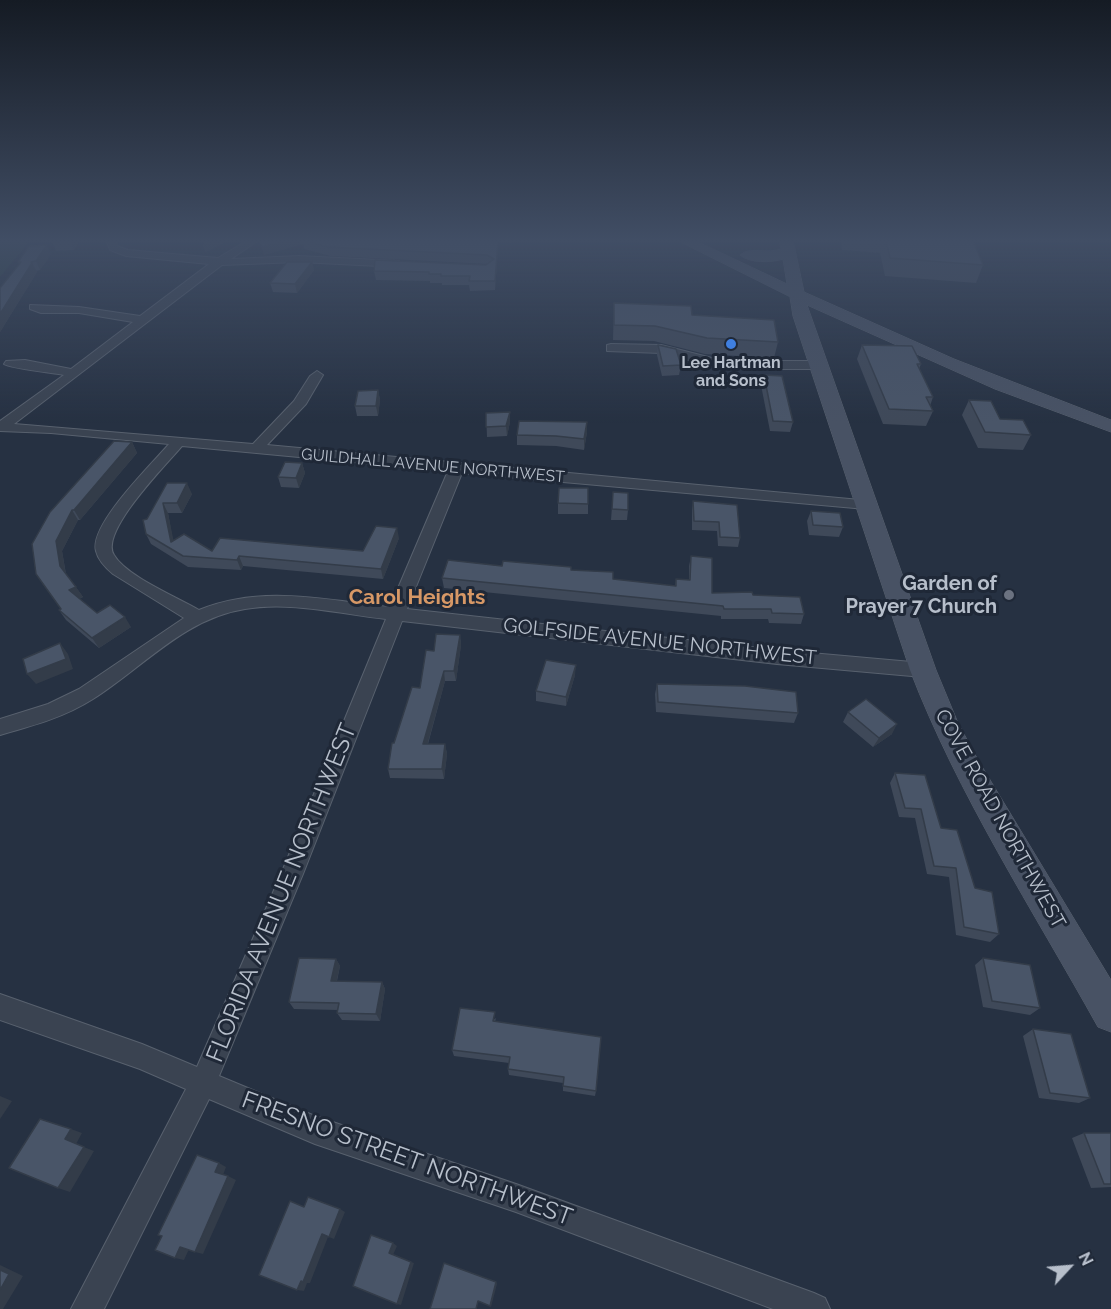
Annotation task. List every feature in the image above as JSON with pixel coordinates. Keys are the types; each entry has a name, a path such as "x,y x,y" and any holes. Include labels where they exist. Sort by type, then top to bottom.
{"main road":[{"name":"COVE ROAD NORTHWEST","path":"800,301 808,336 922,670 945,725 968,769 1111,1014"},
{"path":"822,301 871,330 1005,388 1111,426"},
{"path":"836,301 969,357 1111,410"},
{"path":"808,336 817,327 835,322 871,330"}],"street":[{"path":"0,427 166,301"},
{"path":"34,307 40,310 102,313 142,320"},
{"path":"611,348 662,349 712,362 747,365 819,365"},
{"path":"10,364 24,364 73,373"},
{"path":"256,449 287,413 300,403 309,383 317,375"},
{"name":"GUILDHALL AVENUE NORTHWEST","path":"0,427 866,504"},
{"path":"178,442 111,522 105,534 103,547 104,554 112,566 125,577 196,617"},
{"name":"FLORIDA AVENUE NORTHWEST","path":"87,1309 203,1083 292,874 396,612 457,468"},
{"name":"GOLFSIDE AVENUE NORTHWEST","path":"0,727 58,708 85,694 196,617 225,606 253,600 275,600 396,612 777,657 922,670"},
{"name":"FRESNO STREET NORTHWEST","path":"0,1007 142,1058 315,1130 516,1198 814,1309"}],"building":[{"path":"0,301 8,301 0,314"},
{"path":"614,303 691,306 692,315 774,320 778,342 707,338 655,326 614,325"},
{"path":"658,345 676,349 681,365 663,366"},
{"path":"862,345 912,346 921,364 917,364 933,397 926,397 933,411 889,409"},
{"path":"764,375 782,376 793,422 773,421"},
{"path":"378,390 376,406 355,406 358,391"},
{"path":"969,400 991,401 1000,419 1023,420 1031,435 985,432"},
{"path":"510,412 506,426 486,427 486,413"},
{"path":"519,421 587,422 584,439 517,435"},
{"path":"114,441 132,442 72,510 56,541 60,566 76,587 69,590 97,613 110,605 125,617 92,638 59,610 61,609 36,574 32,544 50,512"},
{"path":"285,462 302,463 296,478 278,477"},
{"path":"167,483 187,483 177,503 163,503 171,542 184,534 212,551 220,538 363,551 376,526 397,528 381,569 239,556 237,560 183,556 146,534 143,520 147,519"},
{"path":"559,488 588,488 588,504 558,503"},
{"path":"613,492 628,493 628,510 612,509"},
{"path":"693,501 737,505 740,538 720,537 719,522 694,521"},
{"path":"811,511 840,513 843,527 813,525"},
{"path":"691,556 712,558 712,593 752,592 753,595 800,597 804,614 772,613 771,609 724,609 723,606 442,578 448,560 502,566 503,561 571,567 571,570 613,572 613,579 676,586 676,579 690,580"},
{"path":"436,634 460,635 454,671 444,671 423,744 445,744 442,769 388,769 392,743 394,743 412,687 420,688 426,650 434,651"},
{"path":"60,643 66,659 27,674 23,659"},
{"path":"546,660 576,665 566,697 536,691"},
{"path":"657,684 745,686 796,692 798,713 658,702"},
{"path":"866,699 897,724 879,738 848,712"},
{"path":"895,773 925,775 941,828 957,830 975,888 992,892 999,934 964,927 956,868 934,866 921,809 905,808"},
{"path":"299,958 336,959 331,981 382,982 376,1014 337,1013 339,1003 289,1002"},
{"path":"983,958 1030,965 1040,1008 992,1001"},
{"path":"460,1008 495,1012 493,1021 601,1037 596,1091 563,1086 564,1077 508,1069 510,1057 452,1050"},
{"path":"1033,1029 1071,1034 1090,1098 1050,1093"},
{"path":"40,1119 71,1129 65,1139 84,1147 58,1188 9,1168"},
{"path":"1084,1133 1111,1133 1111,1184 1104,1184"},
{"path":"197,1155 219,1163 215,1172 228,1176 195,1252 180,1247 175,1258 155,1250 162,1236 158,1235"},
{"path":"308,1197 340,1209 329,1237 322,1234 303,1282 301,1281 297,1290 259,1275 290,1201 304,1207"},
{"path":"371,1235 393,1243 389,1253 411,1262 397,1304 353,1286"},
{"path":"444,1263 496,1282 490,1306 478,1301 476,1309 430,1309"},
{"path":"0,1270 9,1274 0,1290"}],"place":[{"name":"Lee Hartman and Sons","path":"731,344"},
{"name":"Garden of Prayer 7 Church","path":"1009,595"}],"district":[{"name":"Carol Heights","path":"417,598"}]}
